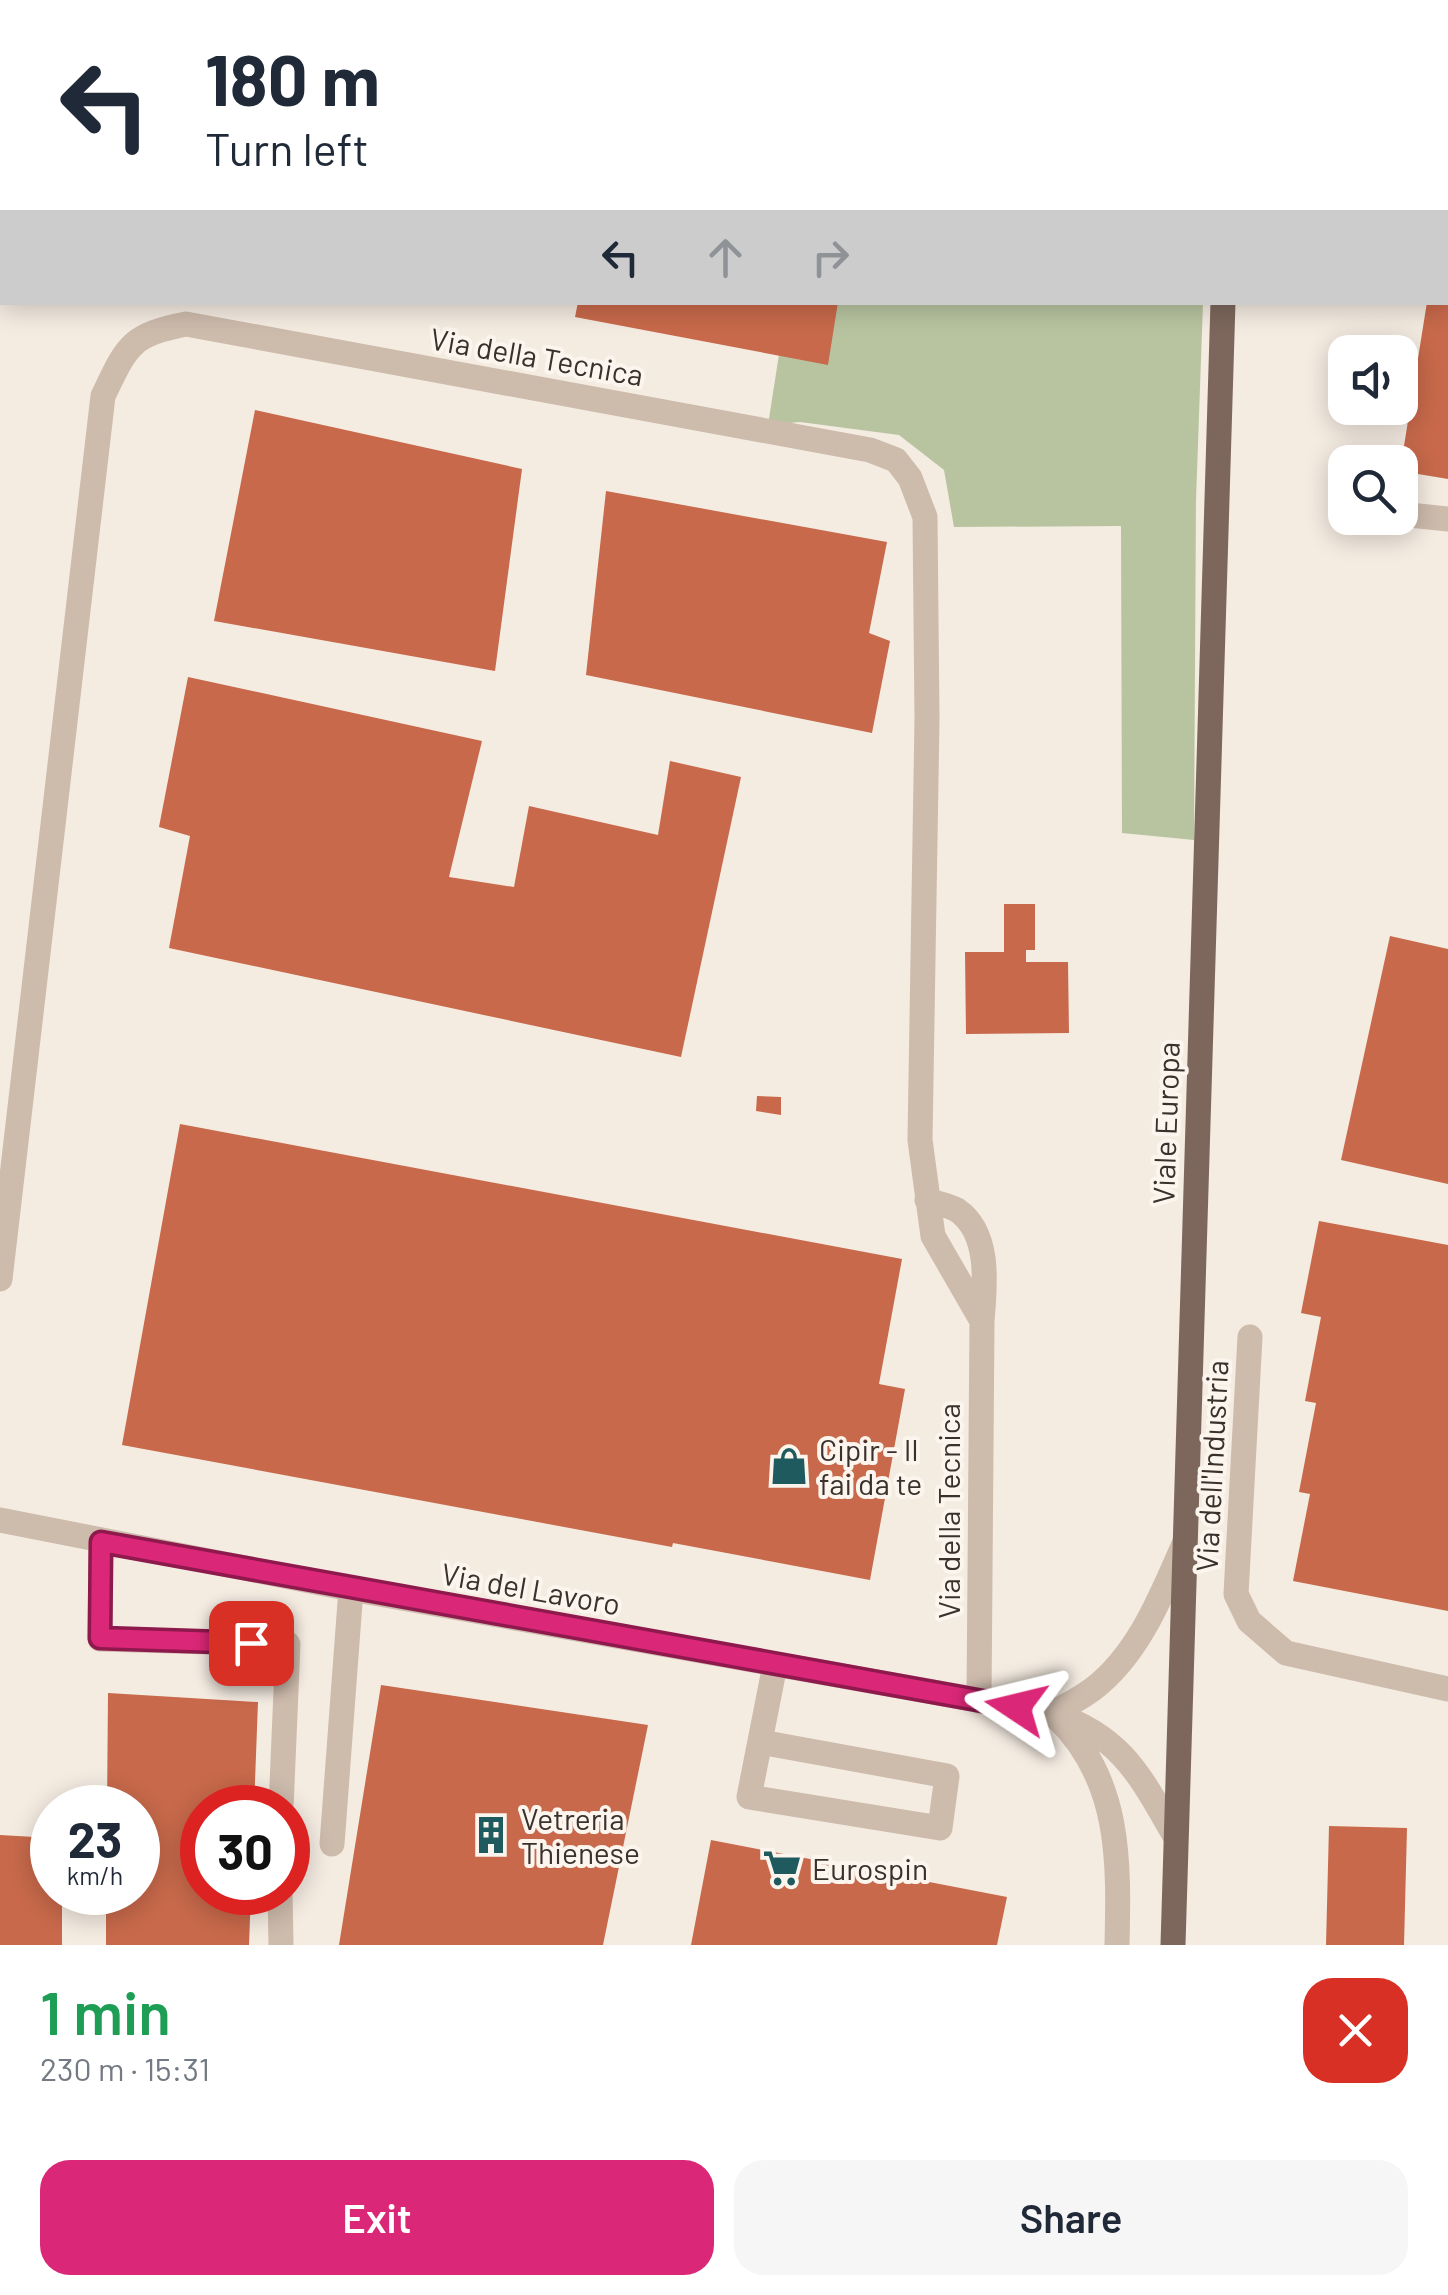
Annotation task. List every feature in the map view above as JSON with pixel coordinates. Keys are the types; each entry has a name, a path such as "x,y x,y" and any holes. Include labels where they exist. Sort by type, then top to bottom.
{"main road":[{"name":"Viale Europa","path":"1173,1945 1223,305"}],"street":[{"name":"Via della Tecnica","path":"0,1280 103,396 124,352 149,331 186,324 870,450 896,460 910,478 925,517 927,719 920,1140 932,1236 982,1320"},
{"path":"1418,516 1448,519"},
{"name":"Via della Tecnica","path":"927,1200 955,1209 971,1223 987,1275 982,1320 979,1701"},
{"name":"Via dell'Industria","path":"1250,1337 1236,1594 1248,1620 1286,1653 1448,1689"},
{"name":"Via del Lavoro","path":"0,1520 351,1589 1052,1714 1086,1724 1134,1766 1175,1836"},
{"path":"101,1542 100,1638 288,1644 283,1785"},
{"path":"1117,1945 1119,1862 1106,1792 1076,1736 1052,1714 1092,1690 1116,1668 1155,1609 1184,1544"},
{"path":"332,1844 351,1589"},
{"path":"761,1742 946,1776 940,1828 750,1797 775,1665"},
{"path":"280,1915 281,1945"}],"green space":[{"path":"787,305 1203,305 1196,500 1194,840 1122,833 1121,526 954,527 944,470 899,435 800,422 768,425"}],"building":[{"path":"577,305 838,305 828,365 575,317"},
{"path":"1427,305 1448,305 1448,479 1418,474 1418,445 1404,445 1407,425 1418,425 1418,358"},
{"path":"255,410 522,469 495,671 214,621"},
{"path":"606,491 887,542 869,633 890,641 872,733 586,675"},
{"path":"188,677 482,741 449,877 514,887 529,806 658,835 670,761 741,777 681,1057 169,948 190,836 159,827"},
{"path":"1004,904 1035,904 1035,950 1026,950 1026,962 1068,962 1069,1033 966,1034 965,952 1004,952"},
{"path":"1390,936 1448,949 1448,1184 1341,1160"},
{"path":"757,1096 781,1097 781,1115 756,1111"},
{"path":"180,1124 902,1259 879,1384 905,1389 870,1580 122,1445"},
{"path":"1319,1221 1448,1245 1448,1611 1293,1581 1310,1494 1299,1492 1316,1403 1305,1401 1321,1317 1301,1313"},
{"name":"Vetreria Thienese","path":"381,1685 648,1725 603,1945 339,1945"},
{"path":"108,1693 258,1702 255,1785 180,1785 180,1915 250,1915 249,1945 106,1945 106,1915 160,1915 160,1785 107,1785"},
{"path":"1329,1826 1407,1828 1404,1945 1326,1945"},
{"path":"0,1835 30,1837 30,1915 62,1915 62,1945 0,1945"},
{"name":"Eurospin","path":"711,1840 1007,1897 997,1945 691,1945"}],"place":[{"name":"Cipir - Il fai da te","path":"789,1466"},
{"name":"Vetreria Thienese","path":"491,1835"},
{"name":"Eurospin","path":"782,1868"}],"route":[{"path":"251,1643 100,1638 101,1542 1016,1707"}]}
